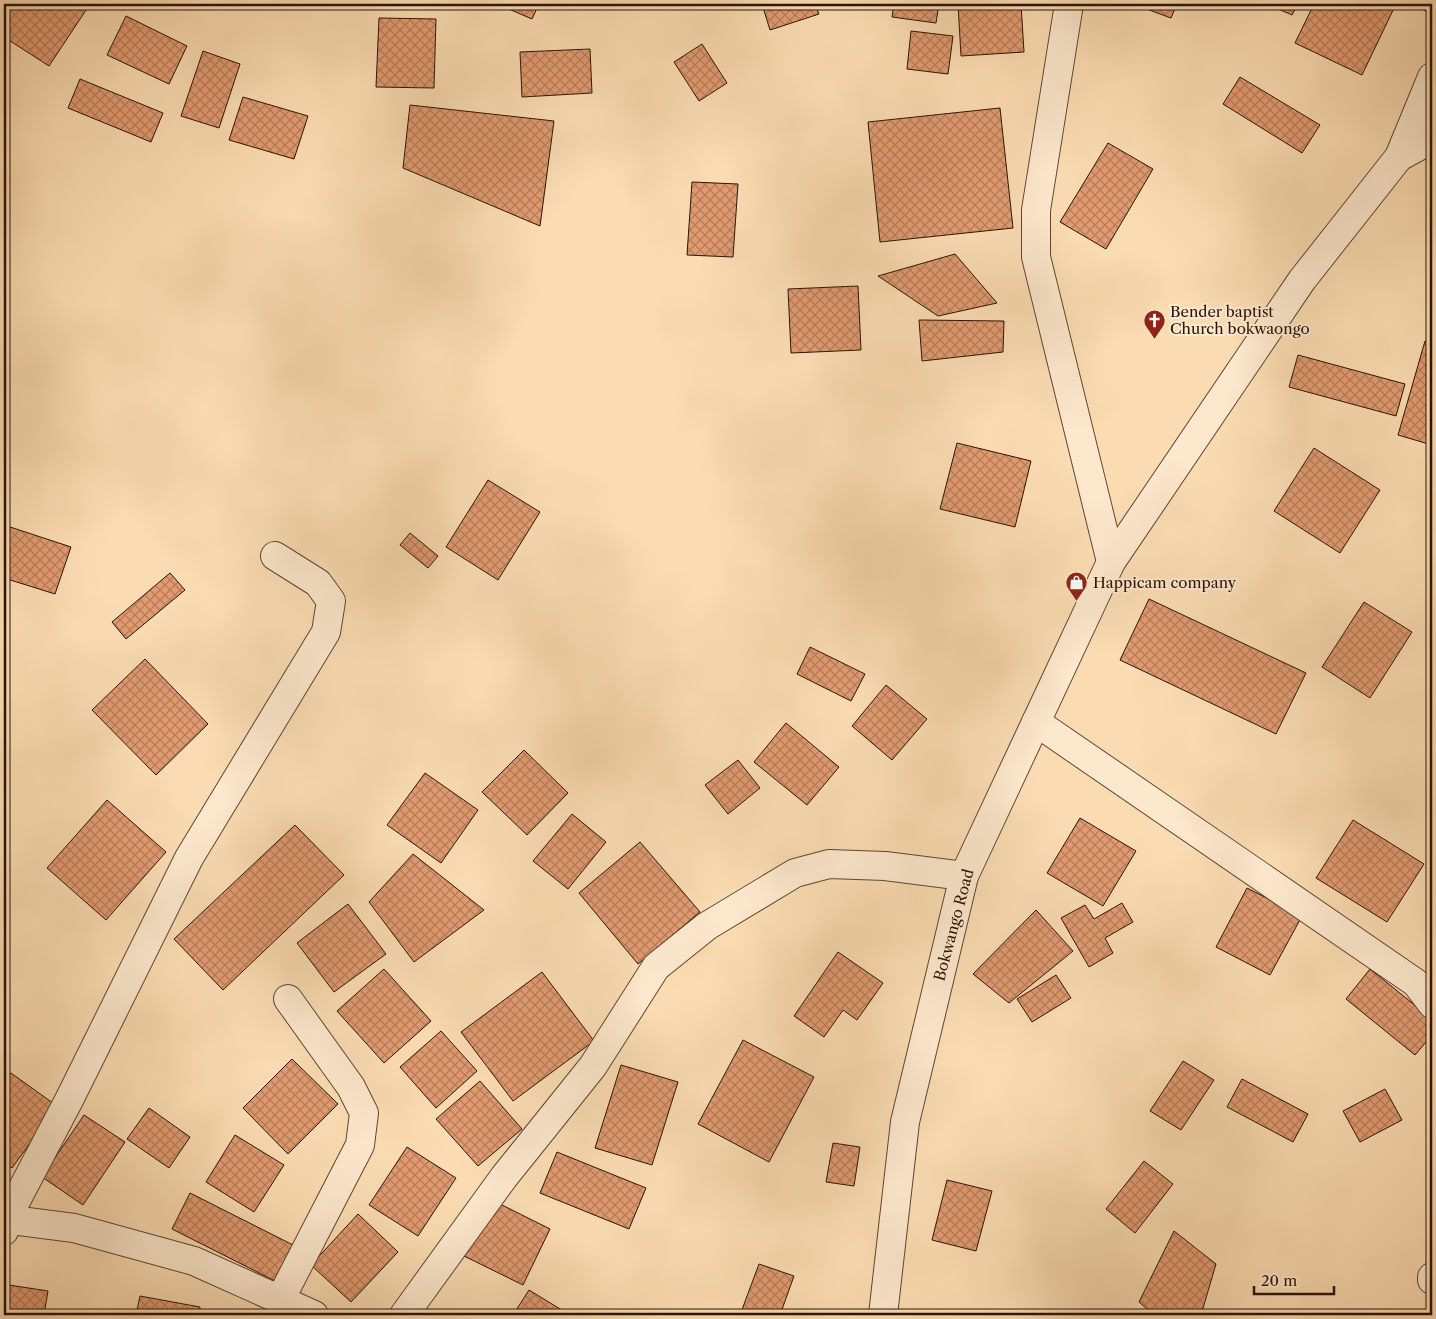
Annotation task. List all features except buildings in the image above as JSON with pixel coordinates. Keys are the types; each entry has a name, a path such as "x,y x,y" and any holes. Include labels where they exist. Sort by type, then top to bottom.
{"street":[{"path":"1069,4 1036,210 1036,256 1112,562"},
{"path":"1398,157 1432,76"},
{"path":"1398,157 1432,139"},
{"name":"Bokwango Road","path":"883,1315 906,1122 964,876 1112,562 1302,280 1398,157"},
{"path":"275,556 318,583 331,601 326,632 189,858 70,1098 5,1223 74,1228 194,1261 314,1315"},
{"path":"1036,722 1416,983 1432,1004"},
{"path":"404,1315 504,1177 592,1066 656,967 707,926 795,873 829,864 885,866 964,876"},
{"path":"280,1300 360,1145 364,1113 351,1087 288,999"}],"place":[{"name":"Bender baptist Church bokwaongo","path":"1154,340"},
{"name":"Happicam company","path":"1077,602"}]}
